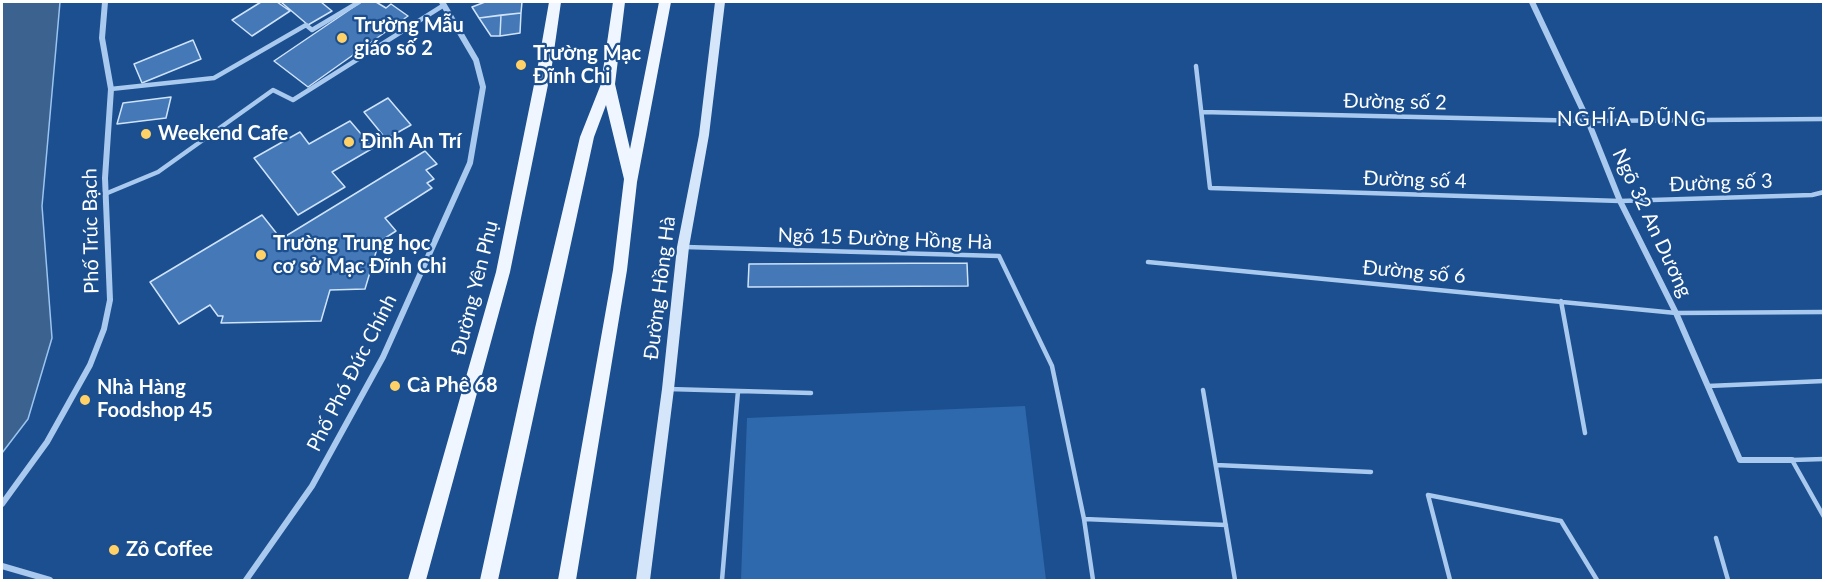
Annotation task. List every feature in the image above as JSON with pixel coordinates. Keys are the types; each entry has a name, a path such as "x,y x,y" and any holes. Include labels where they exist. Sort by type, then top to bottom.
{"main road":[{"name":"Đường Yên Phụ","path":"417,580 503,272 545,64 555,2"},
{"path":"567,580 620,270 630,182 665,2"},
{"path":"489,580 587,137 608,84 619,4"},
{"path":"608,84 630,182"}],"street":[{"name":"Phố Trúc Bạch","path":"2,504 47,442 90,365 104,329 110,300 105,194 111,88 102,38 105,2"},
{"name":"Đường Hồng Hà","path":"643,580 668,389 683,247 704,135 720,2"},
{"name":"Ngõ 32 An Dương","path":"1532,2 1588,121 1620,201 1676,313 1740,460 1792,460"},
{"name":"Phố Phó Đức Chính","path":"246,580 312,486 383,357 470,164 483,87 476,60 443,3"},
{"path":"2,566 50,580"}],"lane":[{"path":"111,88 214,78 306,25 312,30 359,2"},
{"path":"105,194 158,172 273,90 293,100 443,3"},
{"path":"1196,66 1202,112"},
{"name":"Đường số 2","path":"1202,112 1588,121 1824,119"},
{"name":"Đường số 4","path":"1202,112 1210,188 1620,201"},
{"name":"Đường số 3","path":"1620,201 1812,195 1824,192"},
{"name":"Ngõ 15 Đường Hồng Hà","path":"683,247 999,255 1052,366 1084,519 1093,580"},
{"name":"Đường số 6","path":"1148,262 1676,313 1824,312"},
{"path":"1561,301 1585,433"},
{"path":"1708,386 1824,381"},
{"path":"668,389 811,393"},
{"path":"1203,390 1235,580"},
{"path":"722,580 738,391"},
{"path":"1824,459 1792,460 1824,517"},
{"path":"1216,465 1371,472"},
{"path":"1450,580 1428,495 1561,521 1598,580"},
{"path":"1084,519 1226,525"},
{"path":"1716,538 1728,580"}],"shaded area":[{"path":"2,2 60,2 42,206 52,338 28,419 2,453"},
{"path":"1025,406 1046,580 741,580 747,418"}],"building":[{"path":"261,2 277,2 290,11 252,36 232,20"},
{"path":"281,2 321,2 332,11 308,25"},
{"name":"Trường Mẫu giáo số 2","path":"361,2 376,2 386,8 391,4 408,16 308,87 274,61"},
{"path":"485,2 522,2 521,13 479,18 472,7"},
{"path":"521,13 520,33 500,36 501,15"},
{"path":"501,15 500,36 491,36 479,18"},
{"path":"193,40 201,59 142,83 134,64"},
{"path":"171,97 166,118 117,124 123,103"},
{"path":"388,98 411,125 386,139 364,112"},
{"path":"350,121 373,148 332,172 345,187 298,215 254,158 300,132 309,144"},
{"path":"425,151 437,164 426,170 434,179 427,183 432,188 385,218 396,231 379,242 365,289 330,290 321,321 221,323 223,316 218,316 210,305 179,324 150,282 262,215 281,239"},
{"path":"967,263 968,286 748,287 749,264"}],"place":[{"name":"Trường Mẫu giáo số 2","path":"342,38"},
{"name":"Trường Mạc Đĩnh Chi","path":"521,65"},
{"name":"Weekend Cafe","path":"146,134"},
{"name":"Đình An Trí","path":"349,142"},
{"name":"Trường Trung học cơ sở Mạc Đĩnh Chi","path":"261,255"},
{"name":"Cà Phê 68","path":"395,386"},
{"name":"Nhà Hàng Foodshop 45","path":"85,400"},
{"name":"Zô Coffee","path":"114,550"}],"district":[{"name":"NGHĨA DŨNG","path":"1632,119"}]}
